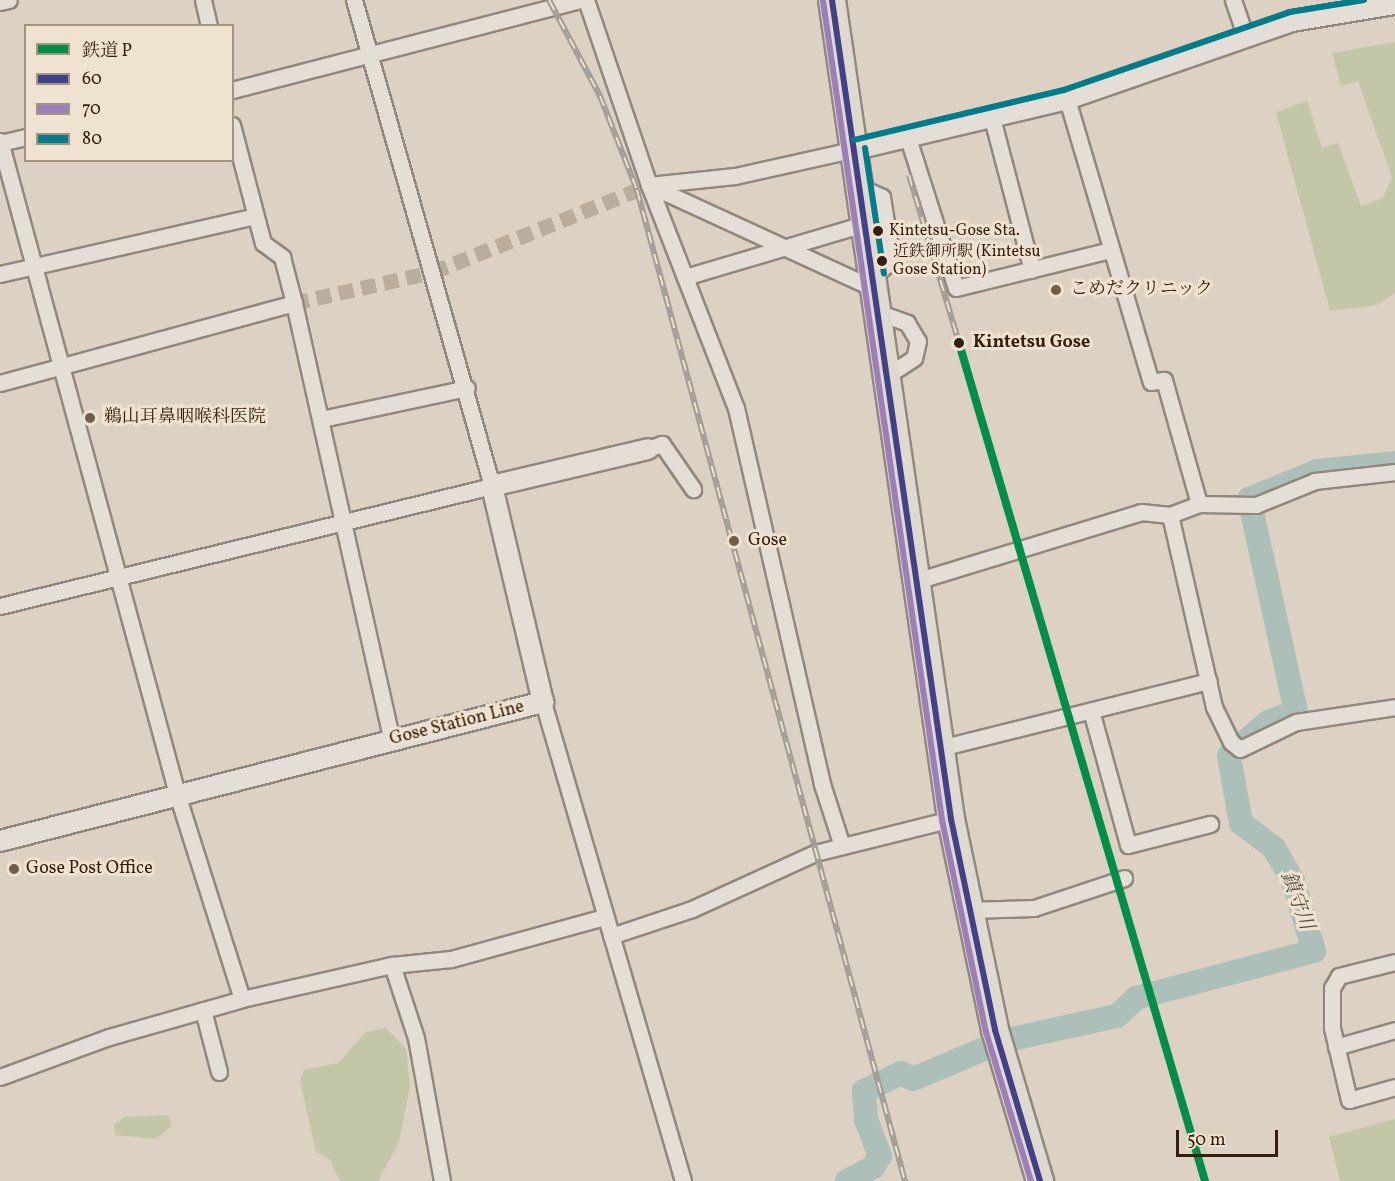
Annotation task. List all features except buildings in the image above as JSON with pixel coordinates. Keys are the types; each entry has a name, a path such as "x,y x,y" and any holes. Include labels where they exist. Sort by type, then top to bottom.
{"highway":[{"path":"831,0 862,188 951,819 968,910 996,1030 1040,1181"}],"main road":[{"path":"856,149 1067,99 1245,34 1395,4"},
{"path":"492,486 648,449"},
{"name":"Gose Station Line","path":"0,841 543,702 492,486"}],"street":[{"path":"0,2 9,0"},
{"path":"203,0 209,24"},
{"path":"0,606 345,518 492,486 467,388 354,0"},
{"path":"234,89 580,0"},
{"path":"586,0 649,185 736,408 822,784 842,846"},
{"path":"1233,0 1245,34"},
{"path":"1067,99 1151,382 1164,380 1199,504"},
{"path":"992,118 1032,270"},
{"path":"234,133 263,243 282,257 294,303 345,518 392,740"},
{"path":"24,137 0,142 59,370 177,794 242,999"},
{"path":"908,138 956,288 1111,250"},
{"path":"649,185 735,176 856,149"},
{"path":"649,185 877,293 892,260 882,197 862,188"},
{"path":"0,274 255,216"},
{"path":"685,277 867,223"},
{"path":"0,383 59,370 294,303"},
{"path":"321,419 467,388"},
{"path":"648,449 662,444 693,489"},
{"path":"916,581 1141,512 1170,515 1199,504 1256,504 1315,481 1395,472"},
{"path":"1170,515 1219,723 1240,749 1296,722 1395,707"},
{"path":"940,748 1092,714 1209,681"},
{"path":"543,702 683,1181"},
{"path":"1092,714 1128,845 1210,824"},
{"path":"611,936 692,909 842,846 951,819"},
{"path":"968,910 1034,908 1124,878"},
{"path":"0,1077 109,1037 242,999 392,965 451,959 605,917"},
{"path":"1395,962 1339,976 1332,988 1336,1047 1349,1100 1395,1087"},
{"path":"392,965 416,1038 442,1181"},
{"path":"203,1010 219,1072"},
{"path":"1336,1047 1395,1030"}],"green space":[{"path":"1395,42 1395,293 1377,305 1330,311 1276,112 1307,101 1322,148 1338,143 1361,206 1383,198 1392,177 1358,81 1341,86 1332,53"},
{"path":"386,1028 406,1049 410,1086 399,1142 378,1181 340,1181 330,1160 316,1152 300,1081 304,1070 338,1063 366,1032"},
{"path":"168,1115 172,1126 155,1139 115,1135 114,1125 125,1117"},
{"path":"1395,1119 1395,1181 1340,1181 1329,1137"}],"waterway":[{"name":"鎮守川","path":"1016,1038 1117,1016 1136,998 1314,951 1293,881 1274,848 1241,823 1229,756 1268,722 1296,712 1249,499 1318,471 1395,463"},
{"name":"鎮守川","path":"847,1181 873,1167 880,1156 866,1120 864,1091 901,1073 913,1079 982,1050"}],"tunnel":[{"path":"294,303 433,272 649,185"}],"railway":[{"path":"549,0 600,96 637,190 905,1181"},
{"path":"909,175 959,343"}],"rail line":[{"name":"P","path":"959,343 1205,1181"}],"transit line":[{"name":"60","path":"832,0 951,819 995,1030 1040,1181"},
{"name":"80","path":"854,140 1064,90 1290,12 1364,0"},
{"name":"70","path":"823,1 942,820 986,1032 1031,1181"},
{"name":"80","path":"865,148 884,274"}],"place":[{"name":"Kintetsu-Gose Sta.","path":"878,231"},
{"name":"近鉄御所駅 (Kintetsu Gose Station)","path":"882,261"},
{"name":"こめだクリニック","path":"1056,290"},
{"name":"Kintetsu Gose","path":"959,343"},
{"name":"鵜山耳鼻咽喉科医院","path":"90,418"},
{"name":"Gose","path":"734,541"},
{"name":"Gose Post Office","path":"14,869"}]}
